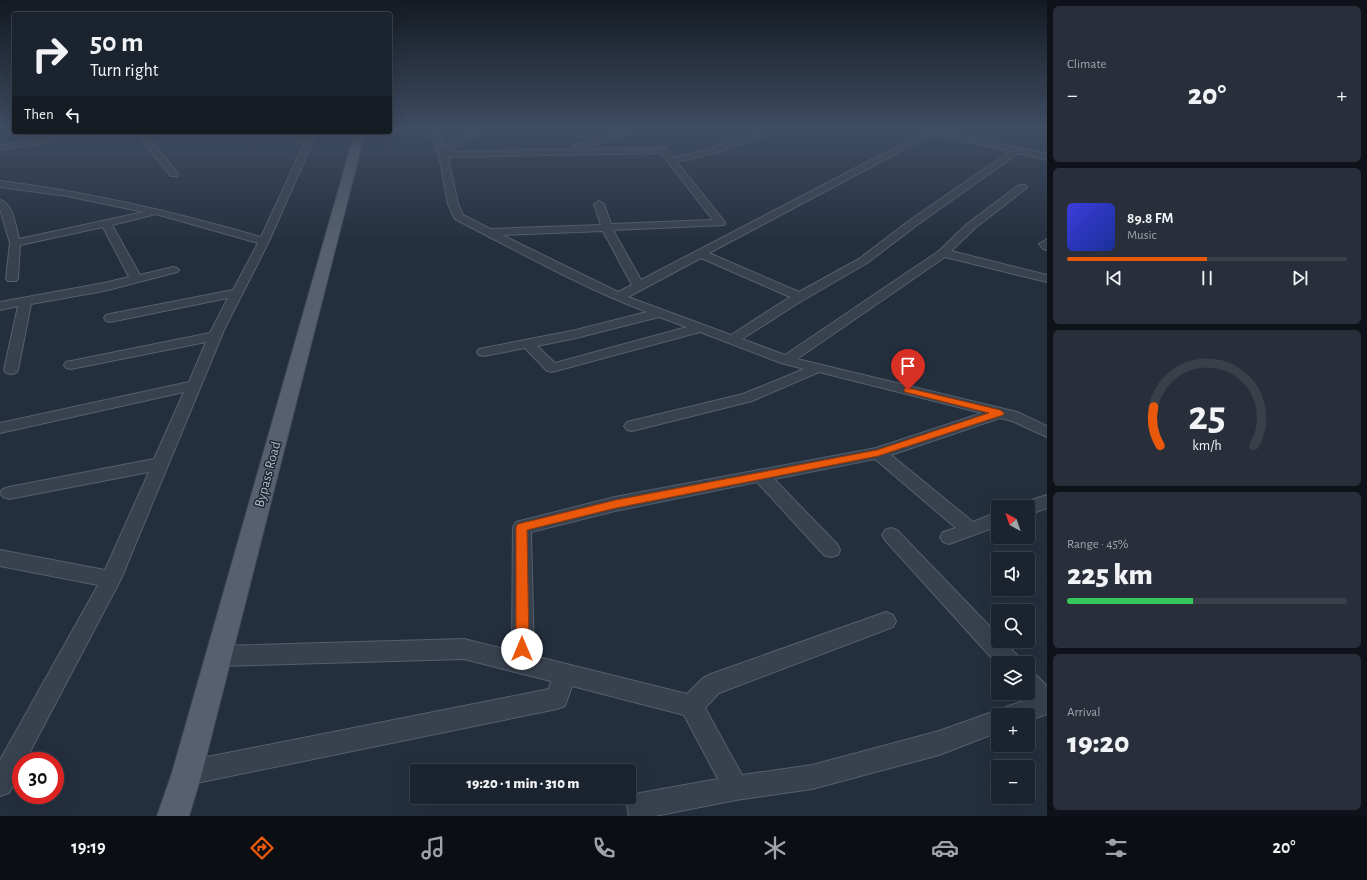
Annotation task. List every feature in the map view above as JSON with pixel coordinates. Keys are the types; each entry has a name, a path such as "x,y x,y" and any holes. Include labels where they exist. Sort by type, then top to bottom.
{"main road":[{"name":"Bypass Road","path":"173,816 187,773 285,406 326,265 350,168"}],"street":[{"path":"169,168 174,174"},
{"path":"0,784 112,579 216,336 264,241 297,168"},
{"path":"445,168 453,204 459,216 582,280 618,296 659,313 786,360 1017,417 1047,432"},
{"path":"489,232 720,223 677,168"},
{"path":"618,296 858,168"},
{"path":"732,340 799,297 862,261 913,223 995,168"},
{"path":"0,184 70,193 198,221 264,241"},
{"path":"786,360 943,253 972,226 1022,187"},
{"path":"0,203 5,209 15,243 12,279"},
{"path":"599,204 608,228 638,286"},
{"path":"15,243 157,212"},
{"path":"106,223 136,279"},
{"path":"1047,242 1044,244 1047,247"},
{"path":"700,253 799,297"},
{"path":"943,253 972,259 1047,279"},
{"path":"0,306 136,279 172,270"},
{"path":"110,318 237,293"},
{"path":"11,370 25,301"},
{"path":"484,352 576,334 659,313"},
{"path":"528,344 552,368 700,328"},
{"path":"71,365 216,336"},
{"path":"632,426 747,398 817,368"},
{"path":"0,428 195,385"},
{"path":"523,664 522,527 616,504 878,453 1000,413"},
{"path":"878,453 971,530"},
{"path":"9,493 161,464"},
{"path":"761,476 831,550"},
{"path":"1035,505 1047,501"},
{"path":"949,537 991,522"},
{"path":"891,535 1003,656"},
{"path":"0,558 112,579"},
{"path":"691,706 711,685 886,621"},
{"path":"218,656 464,649 691,706 736,788"},
{"path":"187,773 557,698 564,674"},
{"path":"1032,708 1047,702 1035,689"},
{"path":"642,816 640,806 736,788 812,777 939,743 991,724"}],"route":[{"path":"522,649 522,527 616,504 878,453 1000,413 908,390"}]}
